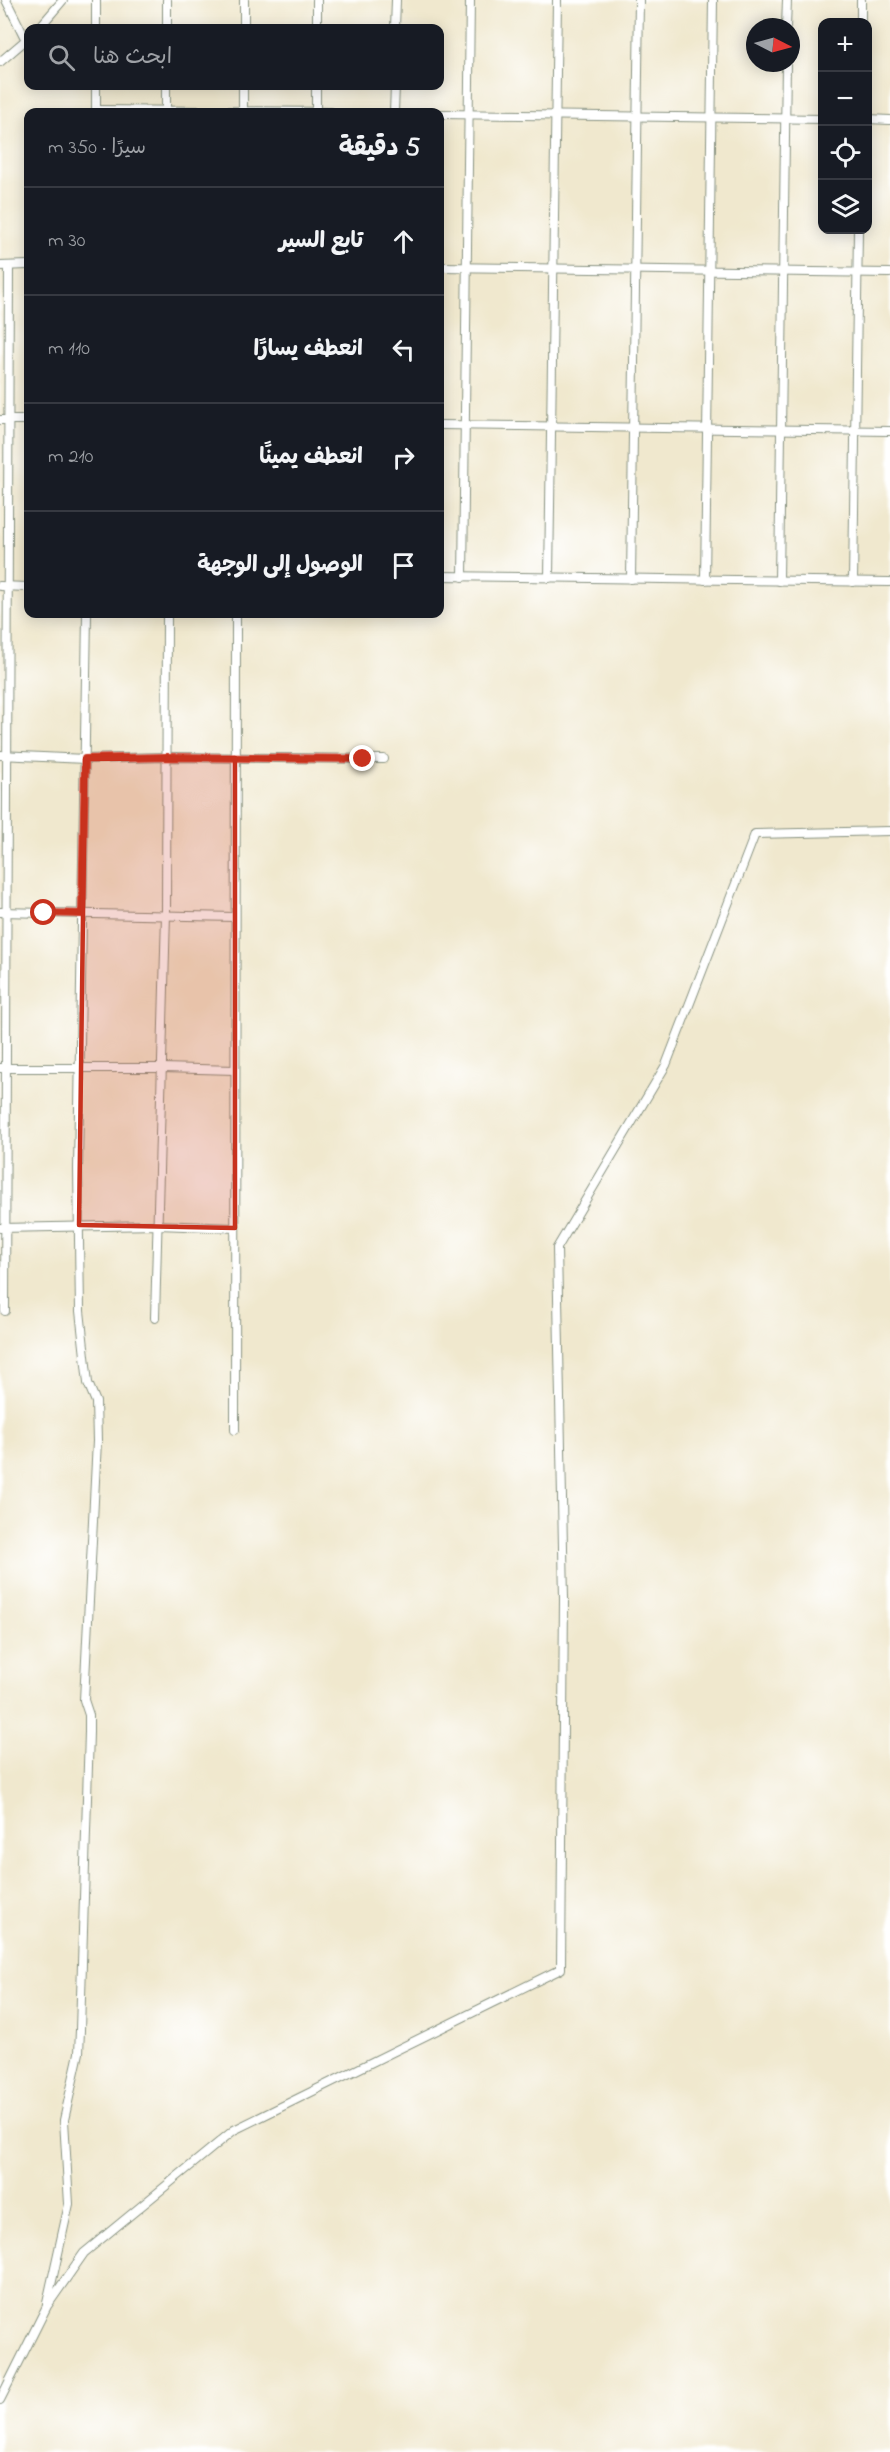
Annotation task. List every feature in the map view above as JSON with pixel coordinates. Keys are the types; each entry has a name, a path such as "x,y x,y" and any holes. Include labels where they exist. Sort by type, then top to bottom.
{"street":[{"path":"6,0 24,33"},
{"path":"42,24 63,0"},
{"path":"96,0 96,24"},
{"path":"167,0 167,24"},
{"path":"244,0 244,24"},
{"path":"317,0 317,24"},
{"path":"395,24 396,0"},
{"path":"463,577 470,0"},
{"path":"549,578 557,0"},
{"path":"631,579 639,0"},
{"path":"705,580 712,0"},
{"path":"786,18 787,0"},
{"path":"861,0 861,18"},
{"path":"0,62 24,42"},
{"path":"779,581 786,72"},
{"path":"96,90 96,108"},
{"path":"166,90 166,108"},
{"path":"243,90 243,108"},
{"path":"316,90 316,108"},
{"path":"394,108 395,90"},
{"path":"444,114 818,119"},
{"path":"872,119 890,120"},
{"path":"853,582 858,234"},
{"path":"5,1311 2,1228 4,266 24,265"},
{"path":"444,267 890,273"},
{"path":"4,420 24,420"},
{"path":"444,425 890,431"},
{"path":"444,576 890,582"},
{"path":"3,586 24,587"},
{"path":"47,2306 69,2204 64,2120 79,2053 89,1732 89,1715 84,1700 97,1441 96,1402 88,1383 80,1311 80,1068 87,618"},
{"path":"155,1318 166,914 167,618"},
{"path":"235,1430 236,618"},
{"path":"3,755 85,759 166,757 384,759"},
{"path":"0,2400 47,2306 84,2253 234,2130 561,1969 564,1598 557,1248 666,1065 755,834 890,831"},
{"path":"3,912 235,917"},
{"path":"3,1068 235,1070"},
{"path":"2,1228 158,1225 235,1228"}],"highlighted area":[{"path":"235,758 235,1228 79,1225 85,759"}],"route":[{"path":"44,913 82,914 85,759 166,757 363,759"}]}
